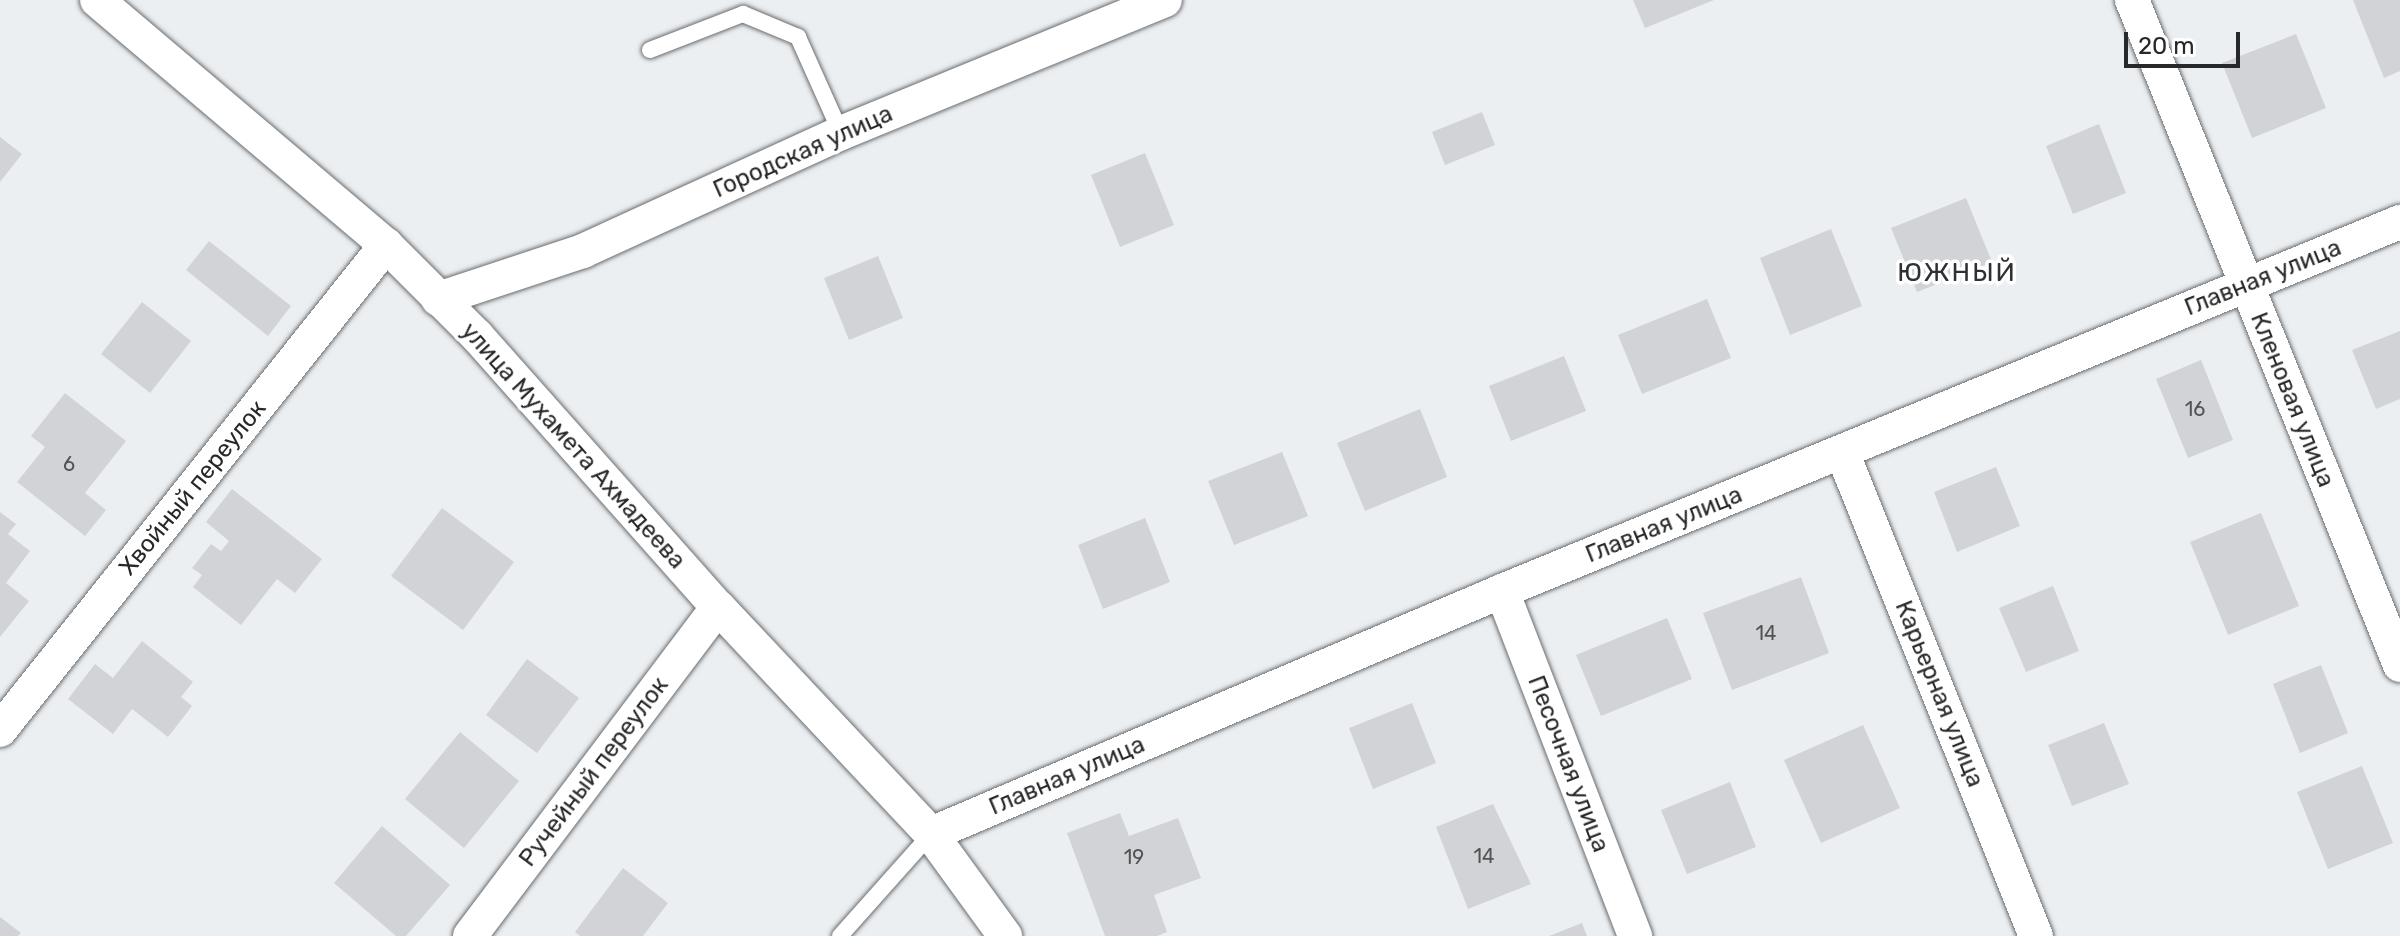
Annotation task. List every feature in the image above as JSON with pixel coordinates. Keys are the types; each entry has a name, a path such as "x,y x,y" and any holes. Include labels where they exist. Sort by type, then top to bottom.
{"street":[{"name":"улица Мухамета Ахмадеева","path":"97,0 386,245 477,336 718,607 931,834 1005,936"},
{"name":"Городская улица","path":"438,299 583,251 841,133 1165,0"},
{"name":"Кленовая улица","path":"2132,0 2400,665"},
{"name":"Главная улица","path":"931,834 1502,591 2400,222"},
{"name":"Хвойный переулок","path":"0,730 386,245"},
{"name":"Карьерная улица","path":"1842,452 2036,936"},
{"name":"Песочная улица","path":"1502,591 1635,936"},
{"name":"Ручейный переулок","path":"470,936 718,607"}],"lane":[{"path":"650,50 743,14 798,37 841,133"},
{"path":"840,936 931,834"}],"building":[{"path":"1633,0 1714,0 1645,28"},
{"path":"2353,0 2400,0 2400,71 2384,78"},
{"path":"2296,34 2326,108 2252,138 2222,63"},
{"path":"1482,112 1495,145 1445,165 1432,132"},
{"path":"2099,124 2126,193 2073,214 2046,146"},
{"path":"0,137 22,154 0,182"},
{"path":"1145,153 1174,225 1120,247 1091,175"},
{"path":"1966,198 1992,262 1917,292 1891,228"},
{"path":"1831,229 1862,306 1790,335 1760,258"},
{"path":"209,241 291,306 268,336 186,270"},
{"path":"878,256 903,318 849,340 824,278"},
{"path":"1707,299 1731,358 1642,394 1618,335"},
{"path":"142,302 191,341 150,393 101,354"},
{"path":"2400,331 2400,399 2376,409 2352,350"},
{"path":"1564,356 1586,411 1511,441 1489,386"},
{"path":"2201,360 2233,440 2188,458 2156,379"},
{"path":"65,393 126,441 85,493 106,510 85,536 17,482 45,447 31,436"},
{"path":"1420,409 1447,477 1365,511 1337,443"},
{"path":"1282,452 1308,516 1234,545 1208,481"},
{"path":"1996,467 2020,526 1957,552 1934,492"},
{"path":"232,489 322,559 295,593 277,579 241,625 193,587 202,575 192,568 211,544 221,551 229,541 206,522"},
{"path":"442,508 514,562 463,630 391,576"},
{"path":"0,512 16,524 8,534 30,551 6,583 29,601 0,637"},
{"path":"2261,513 2299,606 2228,635 2190,542"},
{"path":"1145,518 1170,582 1103,609 1078,545"},
{"path":"1801,577 1829,653 1732,690 1703,613"},
{"path":"2053,586 2079,651 2026,672 1999,608"},
{"path":"1667,618 1692,679 1601,716 1576,655"},
{"path":"142,641 193,682 181,697 192,706 168,737 132,709 113,734 68,699 95,664 113,678"},
{"path":"527,659 579,698 537,753 486,715"},
{"path":"2321,665 2348,733 2300,753 2273,684"},
{"path":"1412,703 1436,763 1373,789 1349,728"},
{"path":"2104,723 2129,784 2072,806 2048,745"},
{"path":"1863,725 1900,808 1821,843 1784,760"},
{"path":"460,732 519,781 464,848 405,799"},
{"path":"2362,766 2393,843 2328,869 2297,792"},
{"path":"1730,782 1756,847 1687,874 1661,810"},
{"path":"1493,804 1531,884 1468,909 1436,827"},
{"path":"1120,813 1129,836 1178,818 1201,878 1154,895 1167,932 1157,936 1105,936 1067,833"},
{"path":"382,826 450,885 406,936 396,936 334,883"},
{"path":"623,868 668,903 643,936 580,936 575,932"},
{"path":"0,917 21,933 18,936 0,936"},
{"path":"1582,923 1587,936 1549,936"}],"district":[{"name":"ЮЖНЫЙ","path":"1957,273"}]}
